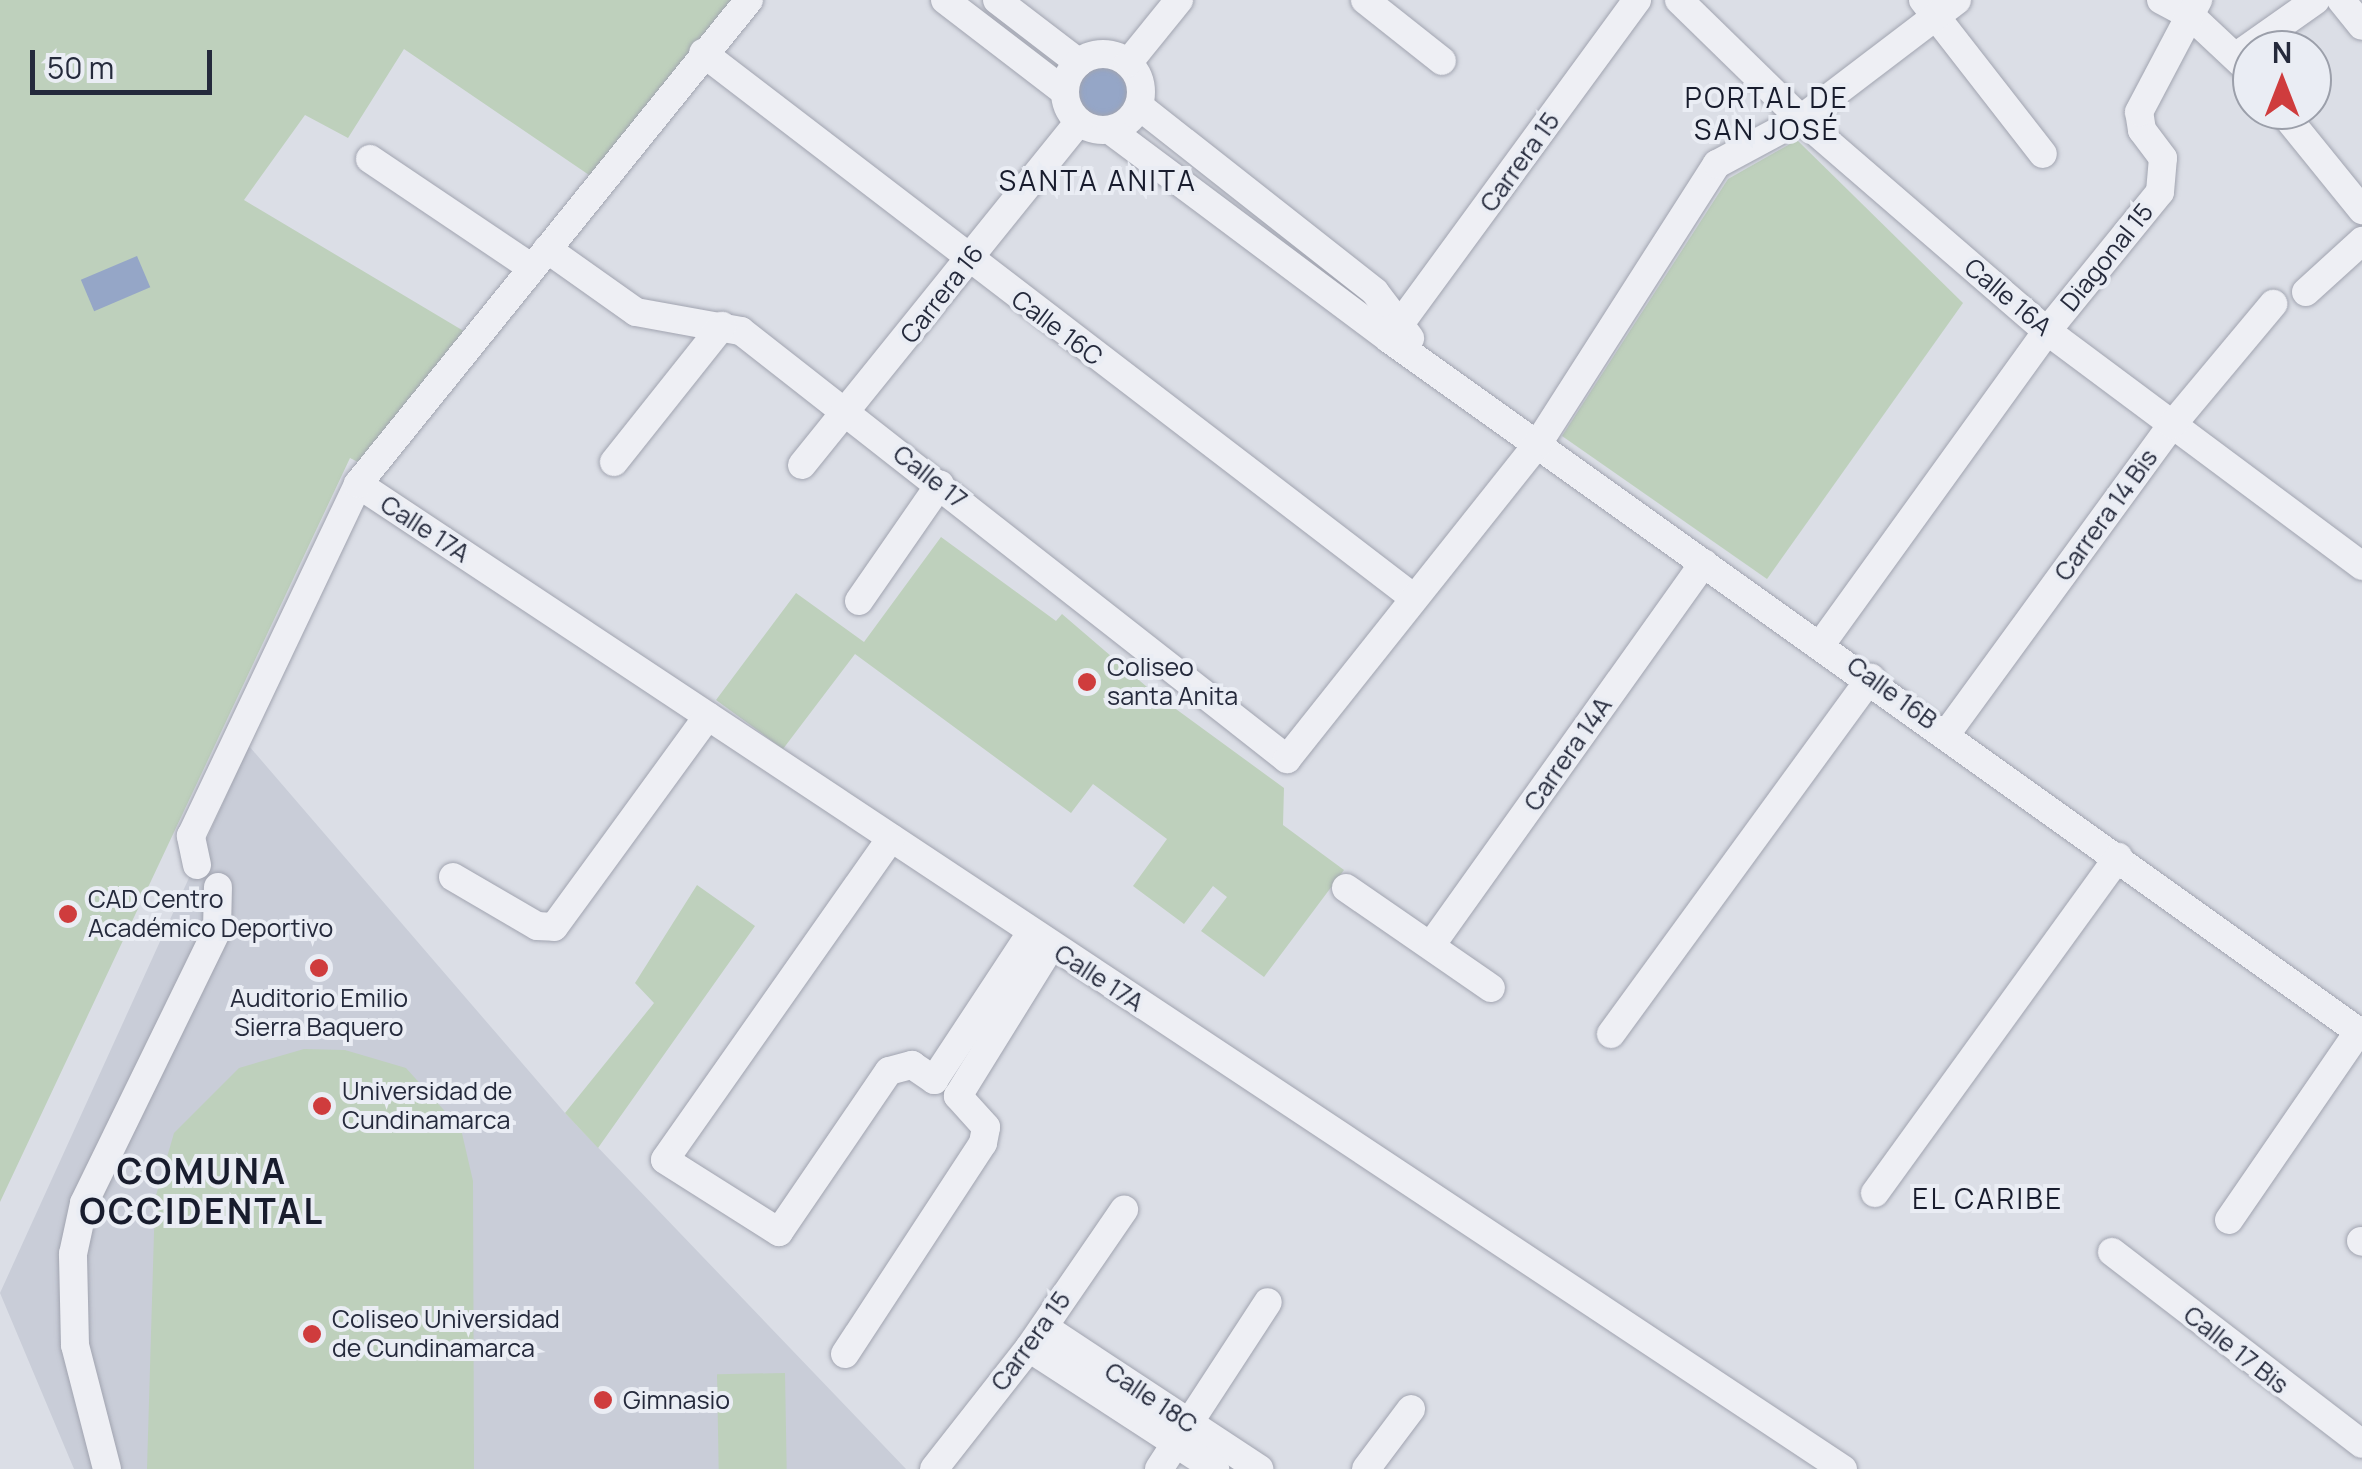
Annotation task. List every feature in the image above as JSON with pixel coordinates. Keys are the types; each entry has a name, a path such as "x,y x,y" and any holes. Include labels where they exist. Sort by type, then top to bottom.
{"street":[{"path":"196,865 191,836 358,484 749,0"},
{"path":"945,0 1065,92 1079,122 1110,130 1139,106 1142,86 1128,63 1104,54 1079,63 1065,92"},
{"path":"998,0 1079,63"},
{"path":"1128,63 1178,0"},
{"path":"1366,0 1442,62"},
{"name":"Carrera 15","path":"1396,332 1637,0"},
{"name":"Calle 16A","path":"1678,0 1801,119 2047,331 2362,566"},
{"path":"2161,0 2195,8 2232,49"},
{"path":"2283,30 2316,0"},
{"path":"2341,0 2362,26"},
{"path":"1414,598 1539,442 1718,164 1801,119 1939,5 2042,154"},
{"name":"Diagonal 15","path":"1822,643 2047,331 2160,192 2164,158 2142,130 2139,112 2195,8"},
{"name":"Calle 16C","path":"704,53 968,260 1414,598"},
{"name":"Calle 16B","path":"1139,106 1375,292 1396,332"},
{"name":"Carrera 16","path":"802,465 850,413 1079,122"},
{"name":"Calle 16B","path":"1110,130 1396,332 1418,356 2360,1033"},
{"path":"2298,130 2362,210"},
{"name":"Calle 17","path":"370,159 636,312 741,331 1287,759 1414,598"},
{"path":"2306,292 2362,240"},
{"name":"Carrera 14 Bis","path":"1947,733 2172,425 2273,304"},
{"path":"614,462 722,326"},
{"name":"Calle 17A","path":"358,484 1842,1469"},
{"path":"859,601 940,484"},
{"name":"Carrera 14A","path":"1432,944 1704,563"},
{"path":"1611,1034 1871,678"},
{"path":"453,877 537,926 554,928 708,716"},
{"path":"890,838 665,1160 779,1232 889,1071 912,1065 934,1080 1041,940"},
{"path":"1874,1194 2118,858"},
{"path":"107,1469 74,1345 73,1254 84,1203 217,930 218,887"},
{"path":"1346,888 1491,988"},
{"path":"845,1354 983,1143 980,1116 958,1096 1041,940"},
{"path":"2229,1220 2360,1033"},
{"name":"Carrera 15","path":"934,1469 1036,1337 1124,1210"},
{"name":"Calle 17 Bis","path":"2112,1252 2362,1444"},
{"path":"1159,1469 1268,1302"},
{"name":"Calle 18C","path":"1036,1337 1184,1434 1259,1469"},
{"path":"1366,1469 1411,1409"},
{"name":"Calle 18C","path":"1184,1434 1216,1469"}],"shaded area":[{"name":"Universidad de Cundinamarca","path":"249,746 565,1113 906,1469 74,1469 0,1293"}],"green space":[{"path":"0,0 736,0 592,177 404,49 348,138 305,115 244,200 467,333 360,463 350,458 0,1202"},
{"path":"1797,140 1963,303 1767,579 1562,436 1728,179"},
{"path":"941,537 1056,621 1062,614 1154,693 1284,788 1283,825 1344,870 1264,977 1201,931 1227,897 1213,886 1184,924 1133,886 1167,839 1093,784 1071,813 855,654 783,749 716,700 796,593 864,642"},
{"path":"697,885 755,926 598,1148 565,1113 654,1003 635,983"},
{"name":"Coliseo Universidad de Cundinamarca","path":"304,1049 345,1050 406,1068 461,1129 473,1181 474,1469 147,1469 155,1199 174,1133 239,1068"},
{"path":"785,1373 787,1469 719,1469 717,1374"}],"water":[{"path":"1104,66 1122,74 1130,92 1122,110 1104,118 1086,110 1078,92 1086,74"},
{"path":"137,256 150,287 94,311 81,280"}],"place":[{"name":"Coliseo santa Anita","path":"1087,682"},
{"name":"CAD Centro Académico Deportivo","path":"68,914"},
{"name":"Auditorio Emilio Sierra Baquero","path":"319,968"},
{"name":"Universidad de Cundinamarca","path":"322,1106"},
{"name":"Coliseo Universidad de Cundinamarca","path":"312,1334"},
{"name":"Gimnasio","path":"603,1400"}],"district":[{"name":"PORTAL DE SAN JOSÉ","path":"1767,113"},
{"name":"SANTA ANITA","path":"1098,180"},
{"name":"COMUNA OCCIDENTAL","path":"202,1191"},
{"name":"EL CARIBE","path":"1988,1198"}]}
